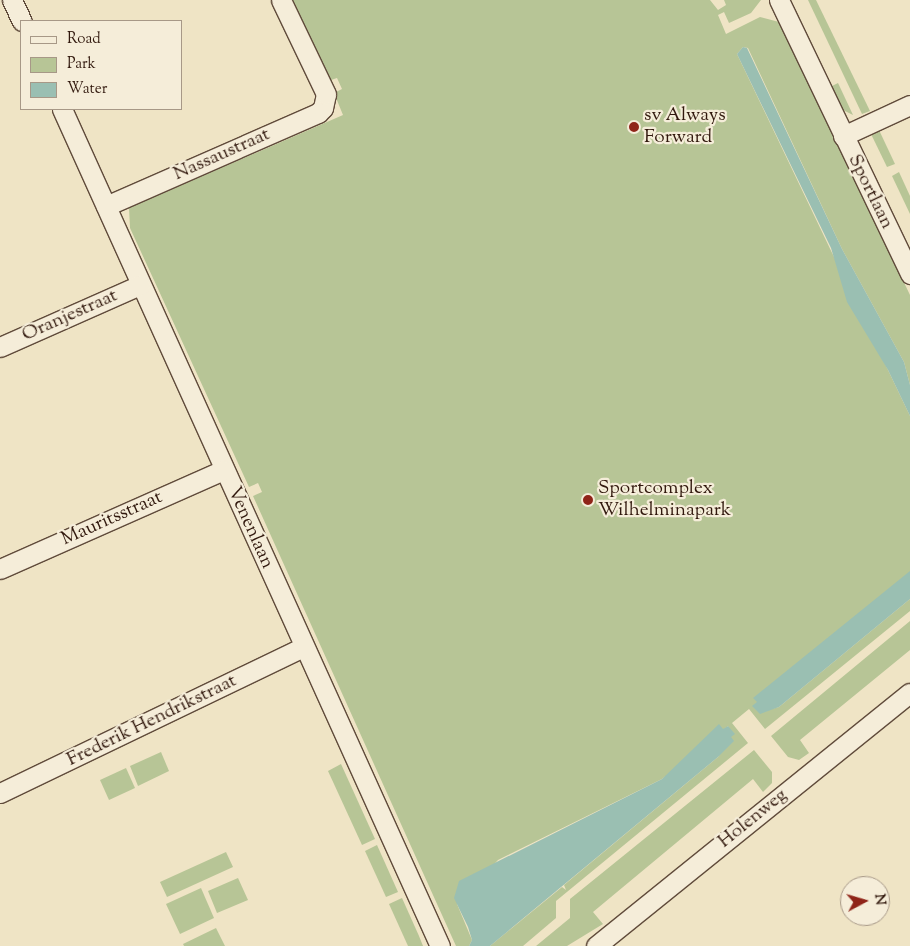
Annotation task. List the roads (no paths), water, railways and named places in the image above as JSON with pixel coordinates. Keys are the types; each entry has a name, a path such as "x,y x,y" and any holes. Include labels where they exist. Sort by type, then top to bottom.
{"street":[{"path":"12,0 22,20"},
{"name":"Nassaustraat","path":"106,206 318,113 324,108 326,94 281,0"},
{"name":"Sportlaan","path":"779,0 910,274"},
{"name":"Sportlaan","path":"843,136 910,105"},
{"name":"Venenlaan","path":"62,110 440,946"},
{"name":"Oranjestraat","path":"0,347 140,285"},
{"name":"Mauritsstraat","path":"0,568 224,470"},
{"name":"Frederik Hendrikstraat","path":"0,793 304,647"},
{"name":"Holenweg","path":"596,946 910,693"}],"water":[{"path":"743,47 747,48 842,249 904,362 910,385 910,416 888,370 847,302 831,248 737,54"},
{"path":"910,571 910,599 779,707 760,714 752,706 757,702 753,698"},
{"path":"719,724 723,729 728,726 735,734 731,737 734,741 718,757 490,946 469,946 472,940 468,927 454,898 459,881 662,779"}],"place":[{"name":"sv Always Forward","path":"634,127"},
{"name":"Sportcomplex Wilhelminapark","path":"588,500"}]}
